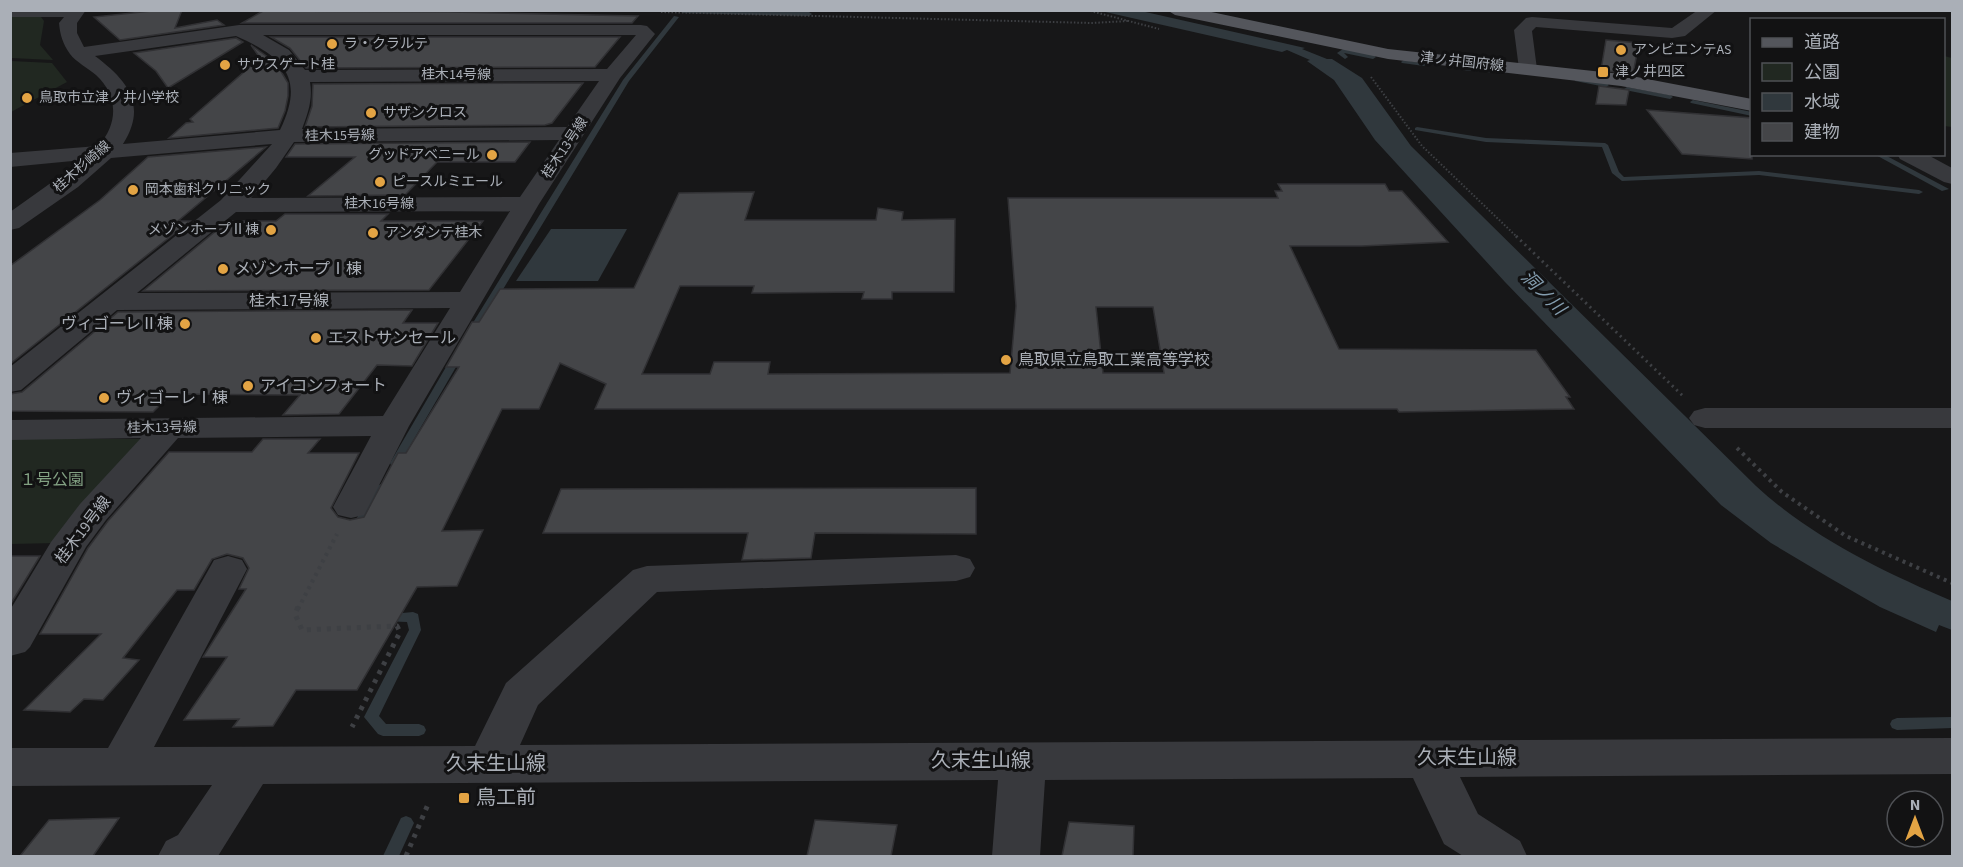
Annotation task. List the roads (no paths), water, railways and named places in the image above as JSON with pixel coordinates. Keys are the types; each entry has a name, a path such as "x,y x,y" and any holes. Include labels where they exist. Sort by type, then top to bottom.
{"main road":[{"name":"津ノ井国府線","path":"1175,10 1388,54 1621,80 1750,105"}],"street":[{"path":"10,383 230,204 258,177 287,136 295,119 301,95 299,76 277,50 239,30 220,10"},
{"path":"1528,69 1523,30 1551,10"},
{"path":"1532,22 1672,33 1679,32 1709,10"},
{"path":"10,12 77,11"},
{"name":"桂木杉崎線","path":"10,223 73,179 106,151 120,132 124,111 121,92 110,78 79,52 69,40 68,23 77,11"},
{"name":"桂木13号線","path":"10,430 393,426 527,204 612,75 646,34 641,30 239,30 79,52"},
{"name":"桂木14号線","path":"299,76 612,75"},
{"name":"桂木15号線","path":"10,160 287,136 574,133"},
{"path":"1912,156 1953,177"},
{"name":"桂木16号線","path":"230,204 527,204"},
{"name":"桂木17号線","path":"111,302 468,300"},
{"path":"1705,418 1953,418"},
{"path":"351,507 393,426"},
{"name":"桂木19号線","path":"10,641 16,636 70,542 93,512 169,428"},
{"path":"489,764 520,695 647,579 956,568"},
{"path":"121,766 228,569"},
{"name":"久末生山線","path":"10,766 1953,756"},
{"path":"1427,758 1461,829 1503,856"},
{"path":"1016,856 1023,761"},
{"path":"183,856 195,850 251,765"}],"water":[{"name":"洞ノ川","path":"1101,11 1141,11 1305,48 1302,49 1332,59 1362,78 1411,146 1756,486 1800,521 1849,552 1952,601 1952,630 1939,625 1936,632 1880,607 1771,543 1721,505 1505,282 1375,140 1334,80 1307,61 1310,60 1287,50 1282,52"},
{"path":"551,229 627,229 598,281 516,281"}],"waterway":[{"path":"682,11 809,14"},
{"path":"471,334 626,80 676,17"},
{"path":"1345,57 1340,53 1343,51 1373,57"},
{"path":"1404,62 1424,64"},
{"path":"1464,69 1498,71"},
{"path":"1577,80 1606,85"},
{"path":"1627,89 1670,97"},
{"path":"1693,102 1750,114"},
{"path":"1417,129 1486,140 1605,145 1616,173 1622,179 1759,173 1919,192"},
{"path":"1881,156 1945,189"},
{"path":"395,463 458,355"},
{"path":"357,528 381,487"},
{"path":"386,618 413,617 415,630 371,717 383,730 419,730"},
{"path":"1897,724 1952,723"},
{"path":"391,856 406,823"}],"place":[{"name":"ラ・クラルテ","path":"332,44"},
{"name":"アンビエンテAS","path":"1621,50"},
{"name":"サウスゲート桂","path":"225,65"},
{"name":"津ノ井四区","path":"1603,72"},
{"name":"鳥取市立津ノ井小学校","path":"27,98"},
{"name":"サザンクロス","path":"371,113"},
{"name":"グッドアベニール","path":"492,155"},
{"name":"ピースルミエール","path":"380,182"},
{"name":"岡本歯科クリニック","path":"133,190"},
{"name":"メゾンホープⅡ棟","path":"271,230"},
{"name":"アンダンテ桂木","path":"373,233"},
{"name":"メゾンホープⅠ棟","path":"223,269"},
{"name":"ヴィゴーレⅡ棟","path":"185,324"},
{"name":"エストサンセール","path":"316,338"},
{"name":"鳥取県立鳥取工業高等学校","path":"1006,360"},
{"name":"アイコンフォート","path":"248,386"},
{"name":"ヴィゴーレⅠ棟","path":"104,398"},
{"name":"鳥工前","path":"464,798"}],"park label":[{"name":"１号公園","path":"52,480"}]}
